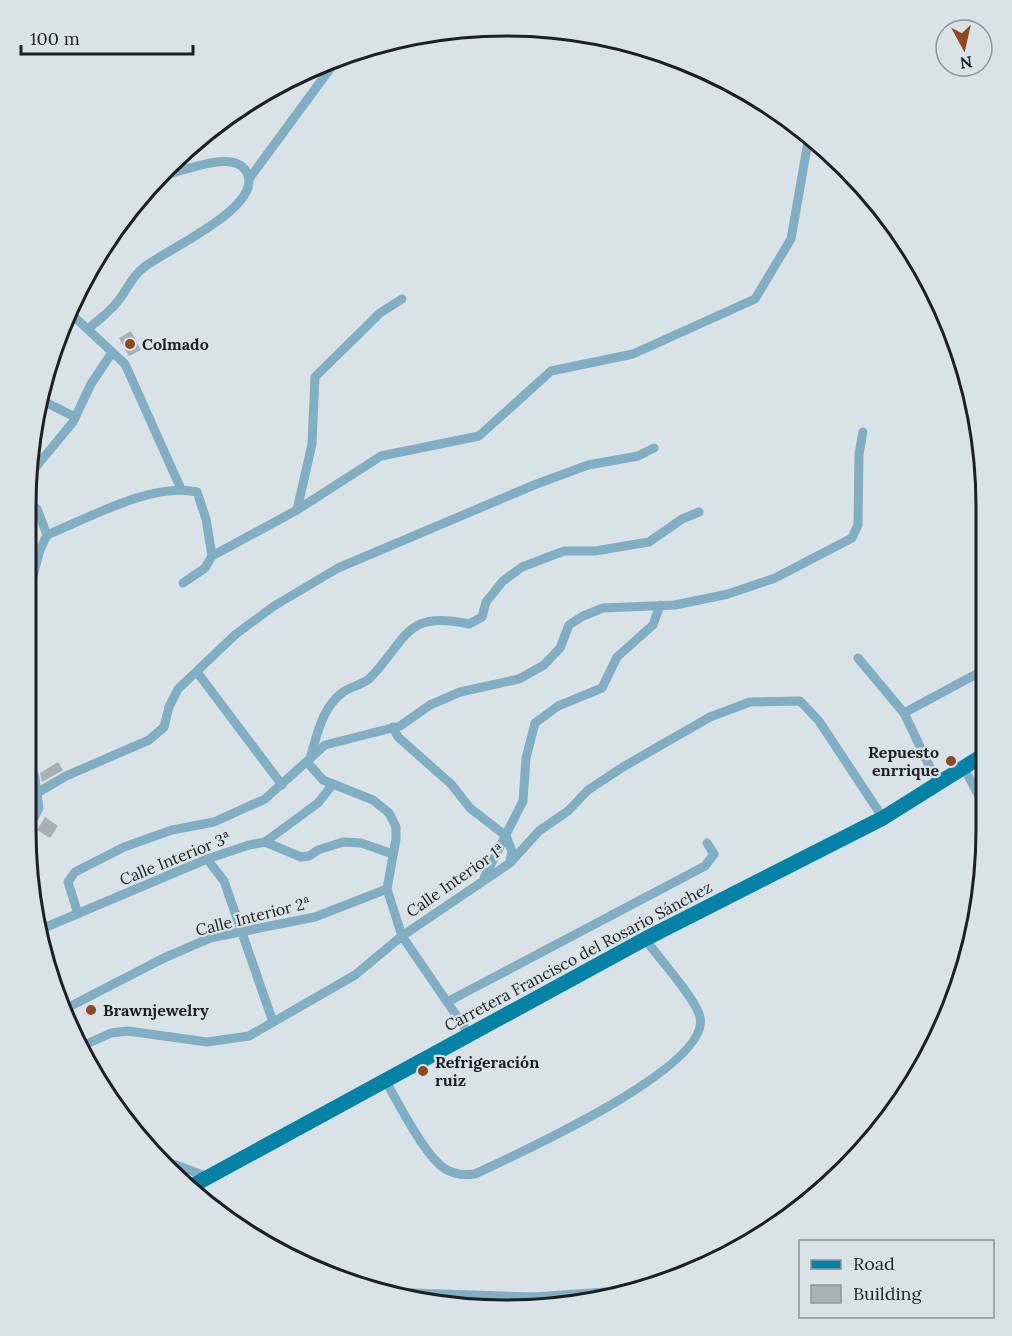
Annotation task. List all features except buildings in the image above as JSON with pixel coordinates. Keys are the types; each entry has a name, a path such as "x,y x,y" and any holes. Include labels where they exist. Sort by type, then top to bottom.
{"main road":[{"name":"Carretera Francisco del Rosario Sánchez","path":"196,1183 645,939 883,818 976,760"}],"street":[{"path":"249,179 328,71"},
{"path":"183,583 205,568 212,556 297,510 381,456 479,436 551,371 633,354 755,299 791,239 807,146"},
{"path":"88,329 120,299 143,267 202,232 242,200 249,187 249,179 242,165 231,160 174,174"},
{"path":"297,510 312,444 315,377 380,313 402,299"},
{"path":"76,318 111,354 125,364 181,489"},
{"path":"38,465 75,417 91,384 111,354"},
{"path":"48,403 75,417"},
{"path":"78,914 68,882 75,872 124,847 172,830 214,822 266,799 326,745 393,727 430,705 460,692 519,679 544,665 560,648 569,626 583,616 603,608 660,605 728,594 775,578 852,538 858,525 859,454 863,432"},
{"path":"37,793 66,776 149,740 164,727 169,707 178,689 236,634 274,606 338,568 534,485 588,465 638,456 654,448"},
{"path":"36,565 47,535 133,500 181,489 197,492 206,519 212,556"},
{"path":"36,508 47,535"},
{"path":"308,763 326,709 343,692 369,679 393,647 417,624 444,619 469,624 482,617 486,602 503,581 522,567 564,551 595,551 649,542 682,519 699,512"},
{"path":"483,880 523,801 526,758 535,723 558,706 602,688 617,657 653,624 660,605"},
{"path":"858,658 904,713 938,784"},
{"path":"197,672 282,785"},
{"path":"904,713 976,674"},
{"name":"Calle Interior 1ª","path":"87,1044 111,1034 128,1031 207,1042 249,1036 355,975 402,936 510,863 539,831 568,811 588,790 710,717 750,702 800,701 819,721 883,818"},
{"path":"393,727 398,737 451,784 470,808 506,836 512,850 510,863"},
{"path":"308,763 323,780 373,800 389,813 396,827 387,889 402,936 470,1034"},
{"path":"964,768 976,791"},
{"path":"265,842 318,802 333,784"},
{"path":"36,786 39,808 36,814"},
{"path":"265,842 301,857 309,856 318,849 343,842 361,843 393,854"},
{"name":"Calle Interior 3ª","path":"46,927 207,858 265,842"},
{"path":"447,1002 705,866 714,854 707,843"},
{"path":"207,858 224,881 273,1022"},
{"name":"Calle Interior 2ª","path":"71,1007 164,958 210,938 315,917 387,889"},
{"path":"385,1080 421,1141 444,1169 459,1175 475,1174 591,1119 679,1058 695,1042 700,1032 701,1018 694,1004 645,939"},
{"path":"178,1166 208,1177"},
{"path":"430,1294 534,1297 581,1294"}],"place":[{"name":"Colmado","path":"130,344"},
{"name":"Repuesto enrrique","path":"951,761"},
{"name":"Brawnjewelry","path":"91,1010"},
{"name":"Refrigeración ruiz","path":"423,1071"}]}
